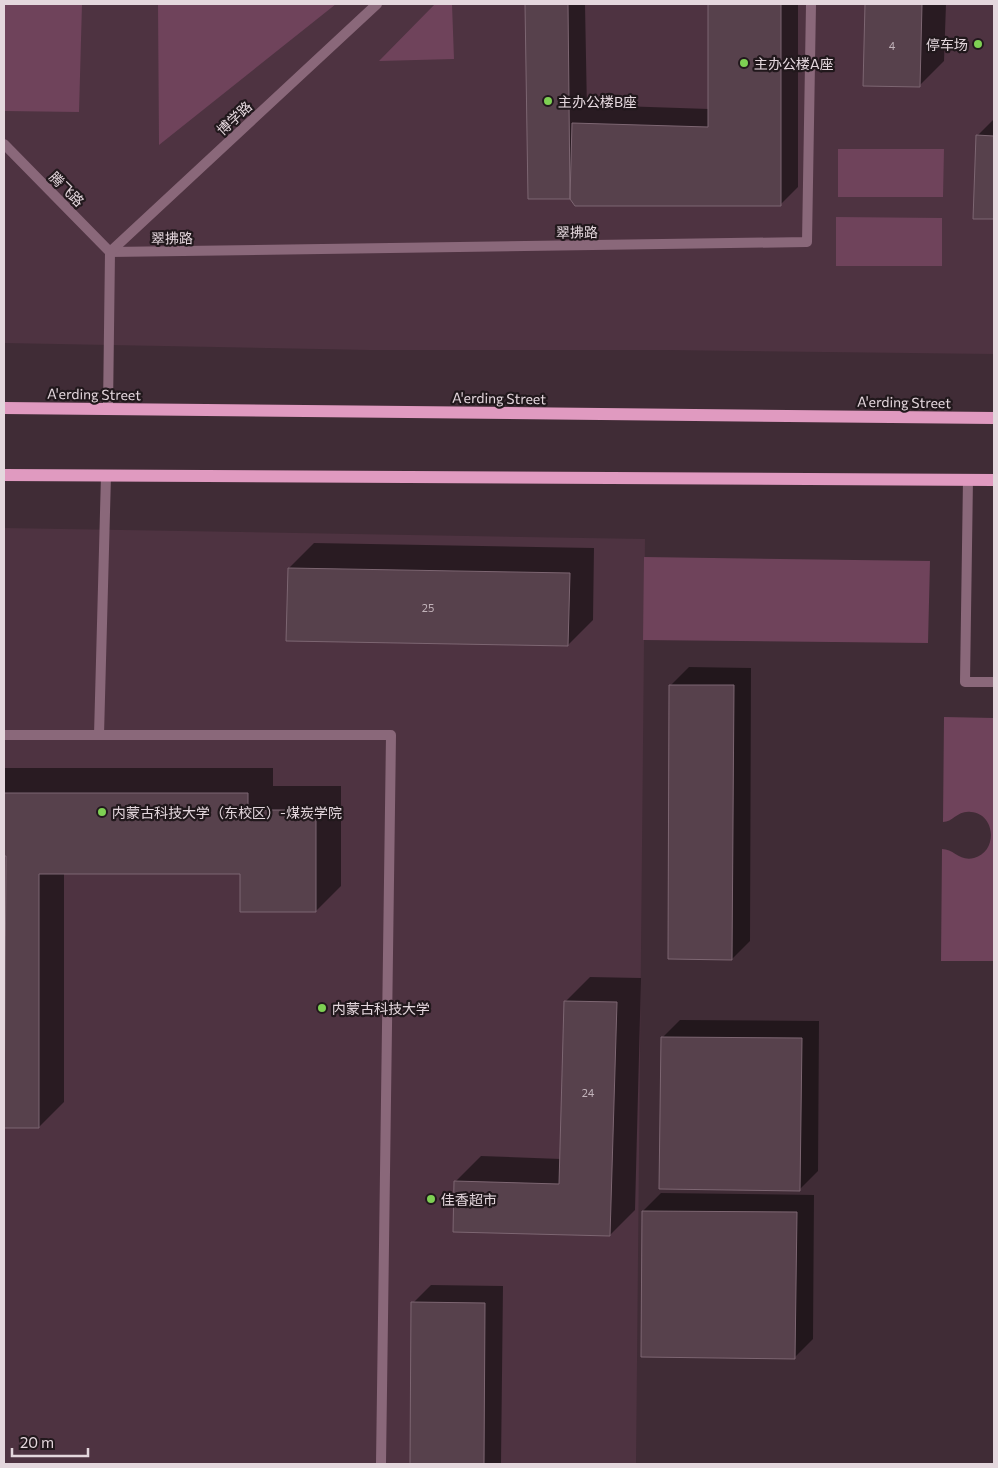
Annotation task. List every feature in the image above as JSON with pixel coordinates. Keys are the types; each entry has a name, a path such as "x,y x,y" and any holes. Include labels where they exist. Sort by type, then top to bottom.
{"main road":[{"name":"A'erding Street","path":"4,408 994,418"},
{"path":"4,475 994,480"}],"street":[{"name":"博学路","path":"110,252 377,4"},
{"name":"翠拂路","path":"110,252 807,242 811,4"},
{"name":"腾飞路","path":"4,144 110,252"},
{"path":"108,409 110,252"},
{"path":"99,736 106,475"},
{"path":"968,479 965,682 994,682"},
{"path":"4,736 391,735 381,1464"}],"shaded area":[{"path":"4,4 994,4 994,354 667,350 369,350 4,343"},
{"path":"4,4 82,4 79,112 4,111"},
{"path":"158,4 336,4 159,145"},
{"path":"435,4 452,4 454,59 379,61"},
{"path":"838,149 944,149 943,197 838,197"},
{"path":"836,217 942,218 942,266 836,266"},
{"name":"内蒙古科技大学","path":"4,528 645,539 636,1464 4,1464"},
{"path":"644,557 930,561 928,643 643,640"},
{"path":"944,717 994,718 994,961 941,961 942,849 961,857 974,858 987,849 991,834 985,819 979,814 971,812 959,814 943,822"}],"building":[{"name":"主办公楼B座","path":"525,4 568,4 570,199 528,199"},
{"name":"主办公楼A座","path":"708,4 781,4 781,206 575,206 570,199 572,123 708,127"},
{"path":"865,4 922,4 920,87 863,86"},
{"path":"976,135 994,136 994,219 973,219"},
{"path":"288,568 570,573 568,646 286,641"},
{"path":"669,685 734,685 732,960 668,959"},
{"path":"4,793 248,793 248,810 316,810 316,912 240,912 240,874 39,874 39,1128 4,1128 6,856 4,856"},
{"path":"564,1001 617,1002 610,1236 453,1232 454,1181 559,1184"},
{"path":"661,1037 802,1038 800,1191 659,1189"},
{"path":"642,1211 797,1212 795,1359 641,1357"},
{"path":"411,1302 485,1303 484,1464 410,1464"}],"place":[{"name":"停车场","path":"978,44"},
{"name":"主办公楼A座","path":"744,63"},
{"name":"主办公楼B座","path":"548,101"},
{"name":"内蒙古科技大学（东校区）-煤炭学院","path":"102,812"},
{"name":"内蒙古科技大学","path":"322,1008"},
{"name":"佳香超市","path":"431,1199"}]}
